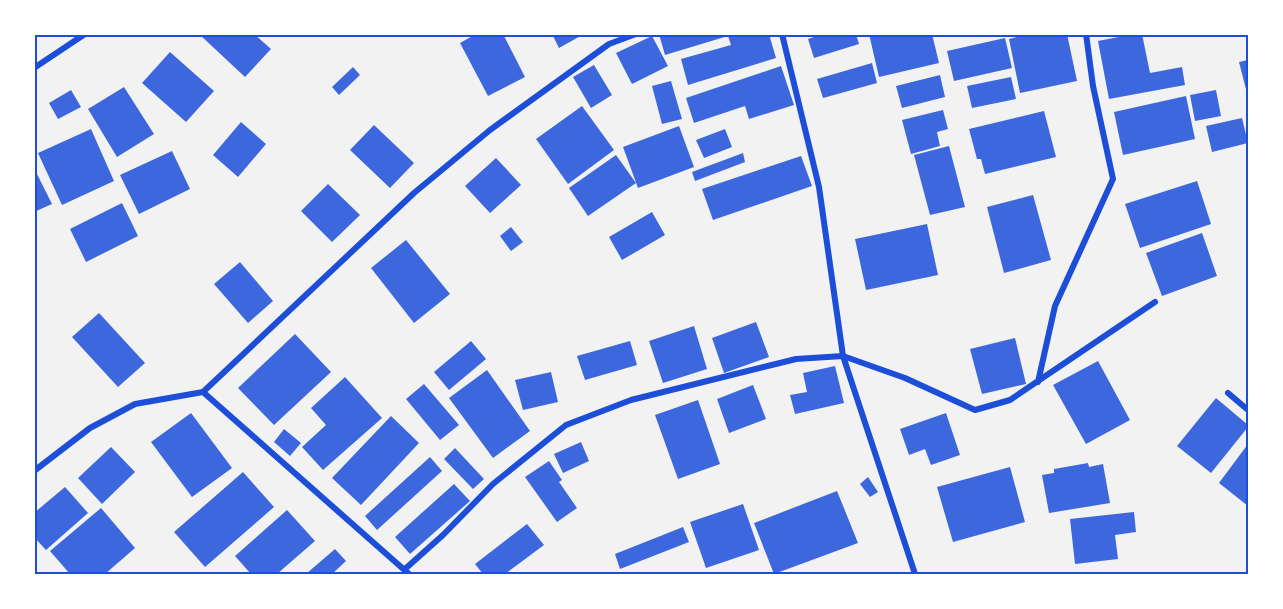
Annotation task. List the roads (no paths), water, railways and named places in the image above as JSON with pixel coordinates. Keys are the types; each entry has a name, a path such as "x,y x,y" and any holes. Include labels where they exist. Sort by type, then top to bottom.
{"street":[{"path":"34,68 85,34"},
{"path":"34,471 90,428 135,404 204,392 414,193 473,144 609,44 636,34"},
{"path":"782,34 819,187 843,356 915,574"},
{"path":"1038,382 1055,306 1113,179 1093,86 1086,34"},
{"path":"204,392 407,572 493,484 566,425 632,400 796,359 843,356 905,378 975,410 1010,400 1155,302"},
{"path":"1228,393 1248,410"}]}
